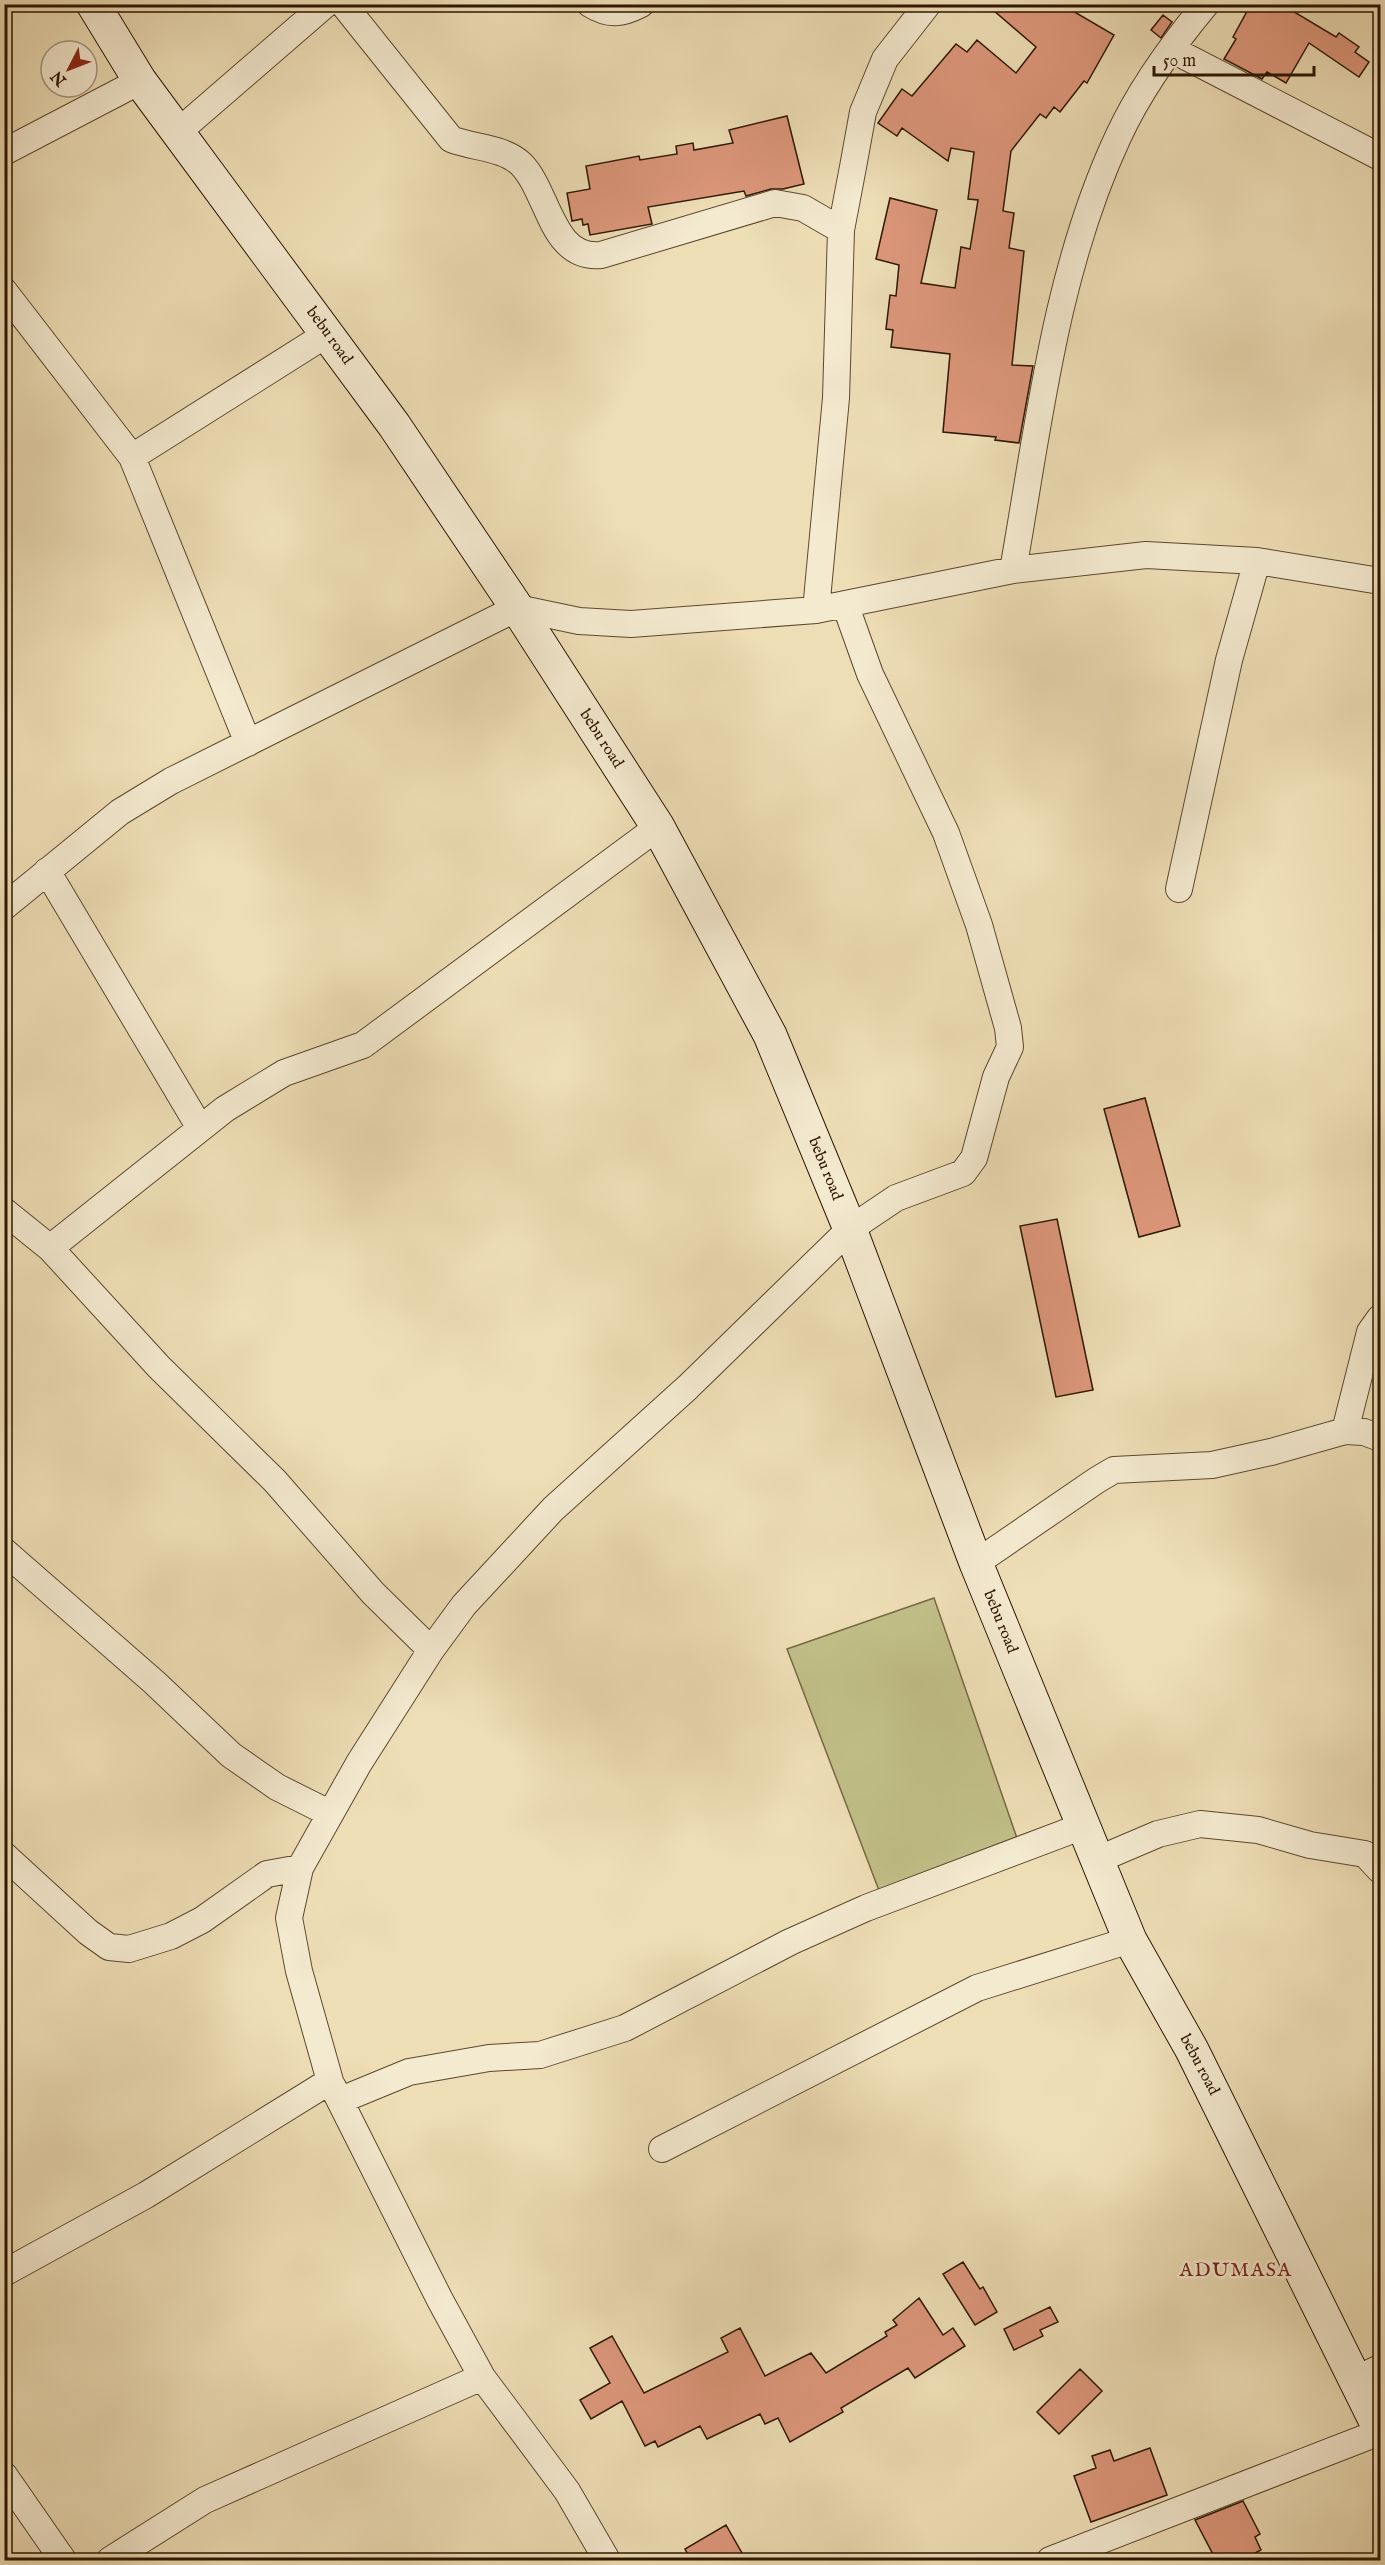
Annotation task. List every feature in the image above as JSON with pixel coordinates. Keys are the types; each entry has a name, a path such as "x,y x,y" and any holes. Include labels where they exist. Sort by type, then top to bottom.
{"street":[{"name":"bebu road","path":"93,4 140,81 394,425 517,608 658,827 770,1035 850,1229 976,1563 1130,1940 1368,2373 1380,2431"},
{"path":"178,132 326,4"},
{"path":"342,4 451,139 470,147 508,155 520,163 531,177 562,237 573,251 585,256 601,255 775,203 803,208 841,230"},
{"path":"590,4 603,13 624,13 641,4"},
{"path":"816,610 836,398 841,230 863,112 885,59 928,4"},
{"path":"1013,570 1057,328 1072,265 1118,136 1141,93 1206,4"},
{"path":"1171,49 1380,157"},
{"path":"4,152 140,81"},
{"path":"4,291 132,457 248,743"},
{"path":"132,457 327,334"},
{"path":"9,898 47,871 120,812 171,781 517,608 579,621 631,624 816,610 1013,570 1146,555 1257,561 1380,581"},
{"path":"1179,889 1229,660 1257,561"},
{"path":"607,2560 567,2491 483,2377 440,2300 335,2090 298,1971 289,1918 300,1868 329,1813 431,1650 464,1605 553,1509 688,1387 850,1229 896,1198 963,1173 974,1158 996,1077 1010,1047 1008,1028 979,925 946,833 870,674 845,604"},
{"path":"50,1248 200,1128 284,1073 363,1045 658,827"},
{"path":"47,871 200,1128"},
{"path":"4,1212 50,1248 159,1367 275,1481 373,1593 431,1650"},
{"path":"1345,1431 1370,1332 1380,1318"},
{"path":"976,1563 1114,1470 1212,1465 1271,1452 1345,1431 1364,1432 1380,1438"},
{"path":"4,1551 154,1682 231,1755 277,1787 329,1813"},
{"path":"1096,1860 1158,1834 1200,1824 1258,1830 1310,1845 1375,1856"},
{"path":"4,2273 335,2090 409,2072 489,2058 540,2055 614,2032 790,1942 866,1908 1083,1826"},
{"path":"4,1855 88,1932 109,1947 129,1950 171,1936 202,1920 267,1874 300,1868"},
{"path":"662,2149 977,1988 1130,1940"},
{"path":"110,2560 205,2500 483,2377"},
{"path":"1050,2560 1082,2554 1380,2431"},
{"path":"4,2475 63,2560"}],"shaded area":[{"path":"934,1598 1019,1844 880,1893 787,1649"}],"building":[{"path":"986,4 1061,4 1114,35 1087,83 1084,81 1060,112 1054,107 1046,118 1040,114 1011,151 1003,211 1014,213 1009,248 1024,251 1012,365 1033,366 1019,443 995,440 996,437 943,432 950,354 891,347 893,330 886,329 890,295 896,296 899,265 876,259 890,198 937,210 921,283 955,288 961,247 970,249 978,200 968,199 974,152 951,148 948,161 902,128 897,136 878,123 902,89 912,96 956,44 967,52 977,40 1016,73 1036,47"},
{"path":"1251,4 1281,4 1336,37 1339,33 1359,47 1355,52 1369,62 1359,77 1309,43 1286,83 1267,72 1262,79 1224,59 1236,39 1233,37"},
{"path":"1163,15 1172,22 1161,38 1151,30"},
{"path":"787,116 804,184 746,196 744,191 648,207 652,224 590,235 588,224 583,225 582,219 572,221 567,193 590,189 586,166 639,156 640,160 677,154 676,146 693,143 694,150 733,143 729,130"},
{"path":"1145,1098 1180,1226 1139,1237 1104,1109"},
{"path":"1057,1219 1093,1390 1056,1397 1020,1226"},
{"path":"963,2262 980,2289 983,2287 997,2312 975,2325 943,2274"},
{"path":"919,2298 943,2335 953,2328 965,2346 915,2378 908,2368 841,2408 843,2412 790,2442 778,2418 765,2424 760,2414 707,2439 700,2426 658,2447 655,2441 645,2446 622,2401 591,2419 580,2400 610,2383 590,2348 612,2336 644,2393 728,2352 721,2338 740,2328 765,2376 811,2353 826,2373 887,2336 885,2332 897,2325 893,2320"},
{"path":"1050,2307 1058,2322 1040,2330 1043,2336 1014,2350 1004,2329"},
{"path":"1080,2369 1102,2391 1059,2434 1037,2412"},
{"path":"1150,2448 1167,2495 1091,2522 1074,2476 1096,2468 1092,2456 1110,2450 1114,2461"},
{"path":"1243,2501 1260,2534 1255,2537 1261,2550 1255,2553 1259,2560 1216,2560 1195,2520"},
{"path":"726,2525 746,2560 691,2560 685,2549"}],"district":[{"name":"ADUMASA","path":"1236,2270"}]}
